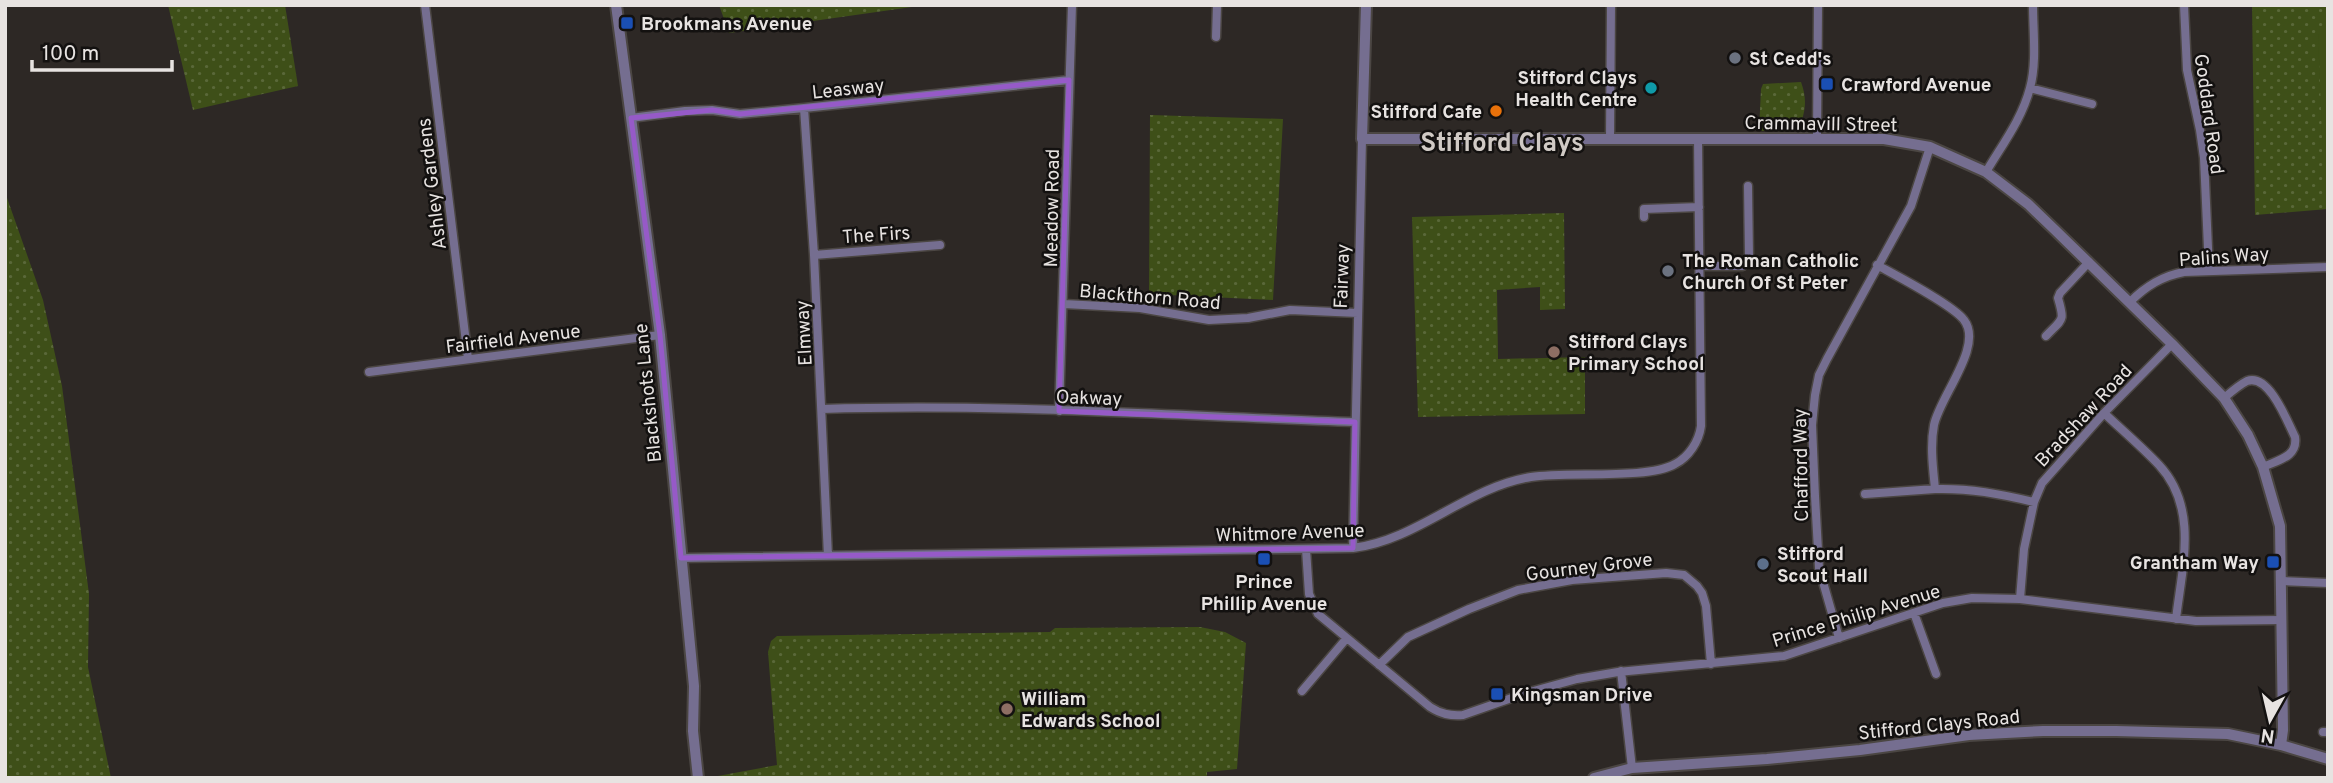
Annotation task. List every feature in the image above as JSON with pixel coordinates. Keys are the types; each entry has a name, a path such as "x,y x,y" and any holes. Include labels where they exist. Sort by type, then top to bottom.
{"street":[{"name":"Ashley Gardens","path":"425,5 468,359"},
{"name":"Blackshots Lane","path":"616,5 660,335 694,685 693,731 698,778"},
{"name":"Meadow Road","path":"1059,411 1072,5"},
{"path":"1216,37 1217,5"},
{"name":"Fairway","path":"1353,548 1366,5"},
{"path":"1610,139 1611,5"},
{"path":"1817,138 1818,5"},
{"path":"1986,172 2020,115 2030,88 2034,65 2032,5"},
{"name":"Goddard Road","path":"2184,5 2187,70 2204,158 2209,270"},
{"name":"Leasway","path":"631,118 712,110 740,114 1069,80"},
{"path":"2030,88 2092,104"},
{"name":"Elmway","path":"804,108 814,254 828,556"},
{"name":"Whitmore Avenue","path":"681,558 1353,548 1389,540 1484,492 1515,480 1550,475 1657,471 1667,468 1684,458 1697,441 1702,420 1698,138"},
{"name":"Crammavill Street","path":"1362,139 1884,139 1930,147 1986,172 2028,204 2172,344 2224,398 2248,435 2263,467 2280,526 2281,744"},
{"name":"Chafford Way","path":"1839,638 1819,568 1812,425 1815,396 1819,375 1827,359 1911,206 1930,147"},
{"path":"1700,267 1743,266 1749,257 1748,186"},
{"path":"1644,217 1644,209 1699,208"},
{"name":"The Firs","path":"814,254 940,245"},
{"path":"2046,336 2063,317 2058,298 2060,293 2090,262"},
{"path":"1877,265 1959,314 1970,330 1971,340 1967,351 1934,425 1932,453 1936,489"},
{"name":"Palins Way","path":"2130,302 2155,282 2169,275 2209,270 2328,267"},
{"name":"Blackthorn Road","path":"1064,304 1140,308 1209,320 1248,318 1290,310 1358,313"},
{"name":"Fairfield Avenue","path":"369,372 660,335"},
{"name":"Bradshaw Road","path":"2020,599 2024,549 2034,502 2042,483 2054,467 2172,344"},
{"path":"2224,398 2246,382 2254,380 2267,386 2295,437 2296,444 2289,456 2263,467"},
{"name":"Oakway","path":"822,409 870,407 1059,411 1355,422"},
{"path":"2105,413 2160,466 2177,491 2182,504 2185,536 2176,619"},
{"path":"1865,494 1936,489 1979,490 2034,502"},
{"name":"Prince Philip Avenue","path":"1306,549 1307,584 1312,604 1318,614 1430,707 1444,715 1453,716 1539,689 1621,671 1784,656 1943,603 1972,598 2020,599 2176,619 2220,622 2281,620"},
{"name":"Gourney Grove","path":"1379,665 1408,637 1518,590 1572,580 1666,573 1684,575 1702,593 1706,606 1711,664"},
{"path":"2281,581 2328,583"},
{"path":"1914,613 1936,674"},
{"path":"1302,691 1346,639"},
{"path":"1621,671 1632,768"},
{"name":"Stifford Clays Road","path":"1594,778 1632,768 1820,754 1969,735 2043,731 2228,734 2281,744 2328,759"}],"highlighted area":[{"path":"1069,80 1059,411 1355,422 1353,548 681,558 660,335 631,118 712,110 740,114"}],"green space":[{"path":"168,5 285,5 298,86 193,110"},
{"path":"719,5 926,5 729,33"},
{"path":"2252,5 2328,5 2328,209 2255,215"},
{"path":"2318,34 2328,34 2328,162 2323,162"},
{"path":"1801,82 1805,107 1798,131 1759,131 1763,84"},
{"path":"1150,115 1283,119 1273,300 1149,294"},
{"path":"6,195 43,300 62,386 89,594 88,667 111,778 5,778"},
{"path":"1564,213 1565,309 1540,310 1540,287 1497,290 1498,359 1585,357 1585,414 1418,417 1412,217"},
{"name":"William Edwards School","path":"1200,627 1225,632 1246,643 1237,769 1207,772 1207,778 707,778 777,765 768,652 771,641 777,636"}],"place":[{"name":"Brookmans Avenue","path":"627,23"},
{"name":"St Cedd's","path":"1735,58"},
{"name":"Crawford Avenue","path":"1827,84"},
{"name":"Stifford Clays Health Centre","path":"1651,88"},
{"name":"Stifford Cafe","path":"1496,111"},
{"name":"The Roman Catholic Church Of St Peter","path":"1668,271"},
{"name":"Stifford Clays Primary School","path":"1554,352"},
{"name":"Prince Phillip Avenue","path":"1264,559"},
{"name":"Grantham Way","path":"2273,562"},
{"name":"Stifford Scout Hall","path":"1763,564"},
{"name":"Kingsman Drive","path":"1497,694"},
{"name":"William Edwards School","path":"1007,709"}],"district":[{"name":"Stifford Clays","path":"1502,142"}]}
